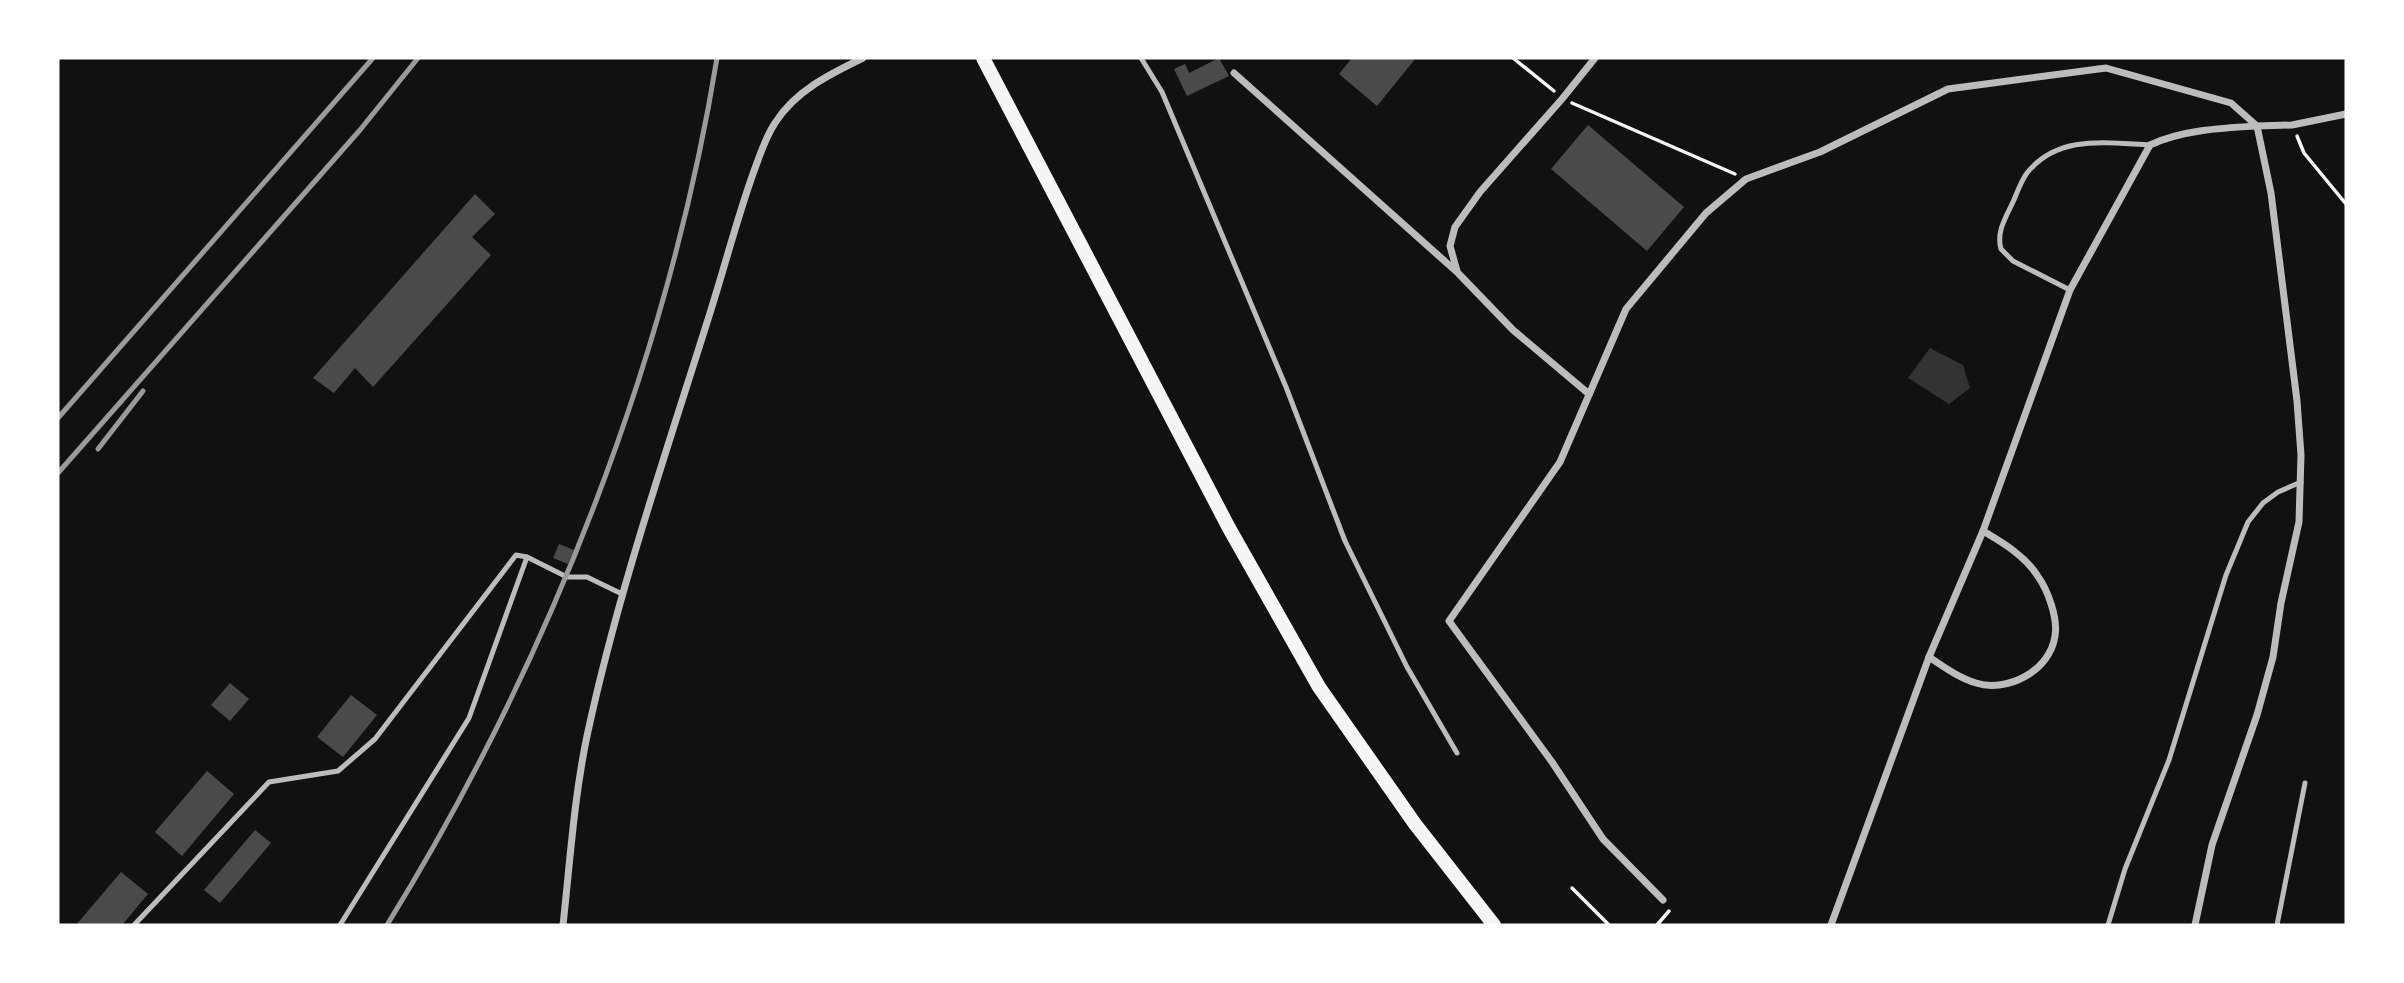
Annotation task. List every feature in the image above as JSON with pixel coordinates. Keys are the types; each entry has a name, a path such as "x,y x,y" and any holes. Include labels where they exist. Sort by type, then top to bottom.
{"main road":[{"path":"983,58 1229,528 1319,687 1415,824 1494,925"}],"street":[{"path":"563,925 573,830 587,737 622,594 746,194 765,140 792,102 821,80 863,58"},
{"path":"1458,273 1450,246 1455,227 1480,192 1595,58"},
{"path":"1663,900 1603,839 1552,762 1449,621 1560,462 1626,309 1706,213 1746,179 1820,152 1948,89 2106,68 2231,103 2257,126 2271,193 2297,401 2300,522 2281,603 2273,657 2257,715 2211,845 2195,925"},
{"path":"1234,73 1458,273 1513,330 1589,394"},
{"path":"1831,925 1929,657 1983,531 2070,290 2150,145 2168,137 2228,128 2292,125 2346,114"},
{"path":"1929,657 1959,676 1979,684 2013,683 2029,675 2049,653 2056,636 2053,611 2037,575 2011,548 1983,531"}],"lane":[{"path":"1141,58 1162,92 1173,117 1281,374 1345,541 1407,667 1457,753"},
{"path":"2070,290 2013,261 2001,249 2000,230 2025,175 2053,152 2078,143 2150,145"},
{"path":"2108,925 2125,869 2169,760 2226,575 2248,522 2270,498 2301,482"},
{"path":"134,925 269,782 338,771 376,739 516,555 527,557 567,577 587,577 622,594"},
{"path":"340,925 469,718 527,557"},
{"path":"2277,925 2305,783"}],"path":[{"path":"1513,58 1562,99 1746,179"},
{"path":"2292,125 2304,153 2346,204"},
{"path":"1572,888 1609,925"}],"shaded area":[{"path":"1930,348 1963,365 1970,388 1949,404 1908,378"}],"building":[{"path":"1219,58 1229,76 1187,96 1174,69 1185,64 1189,73"},
{"path":"1352,58 1416,58 1377,106 1339,74"},
{"path":"1588,125 1684,207 1647,251 1551,169"},
{"path":"475,194 495,214 472,237 491,255 373,387 355,368 334,393 313,378"},
{"path":"559,544 574,550 568,564 553,558"},
{"path":"230,683 249,699 230,721 211,705"},
{"path":"351,695 377,715 343,757 317,737"},
{"path":"207,771 234,794 182,856 155,832"},
{"path":"255,830 271,843 220,903 204,890"},
{"path":"121,872 148,894 122,925 76,925"}],"railway":[{"path":"58,418 373,58"},
{"path":"58,473 360,130 418,58"},
{"path":"387,925 445,826 499,723 549,616 594,507 633,396 667,284 695,171 717,58"},
{"path":"98,449 143,391"}]}
